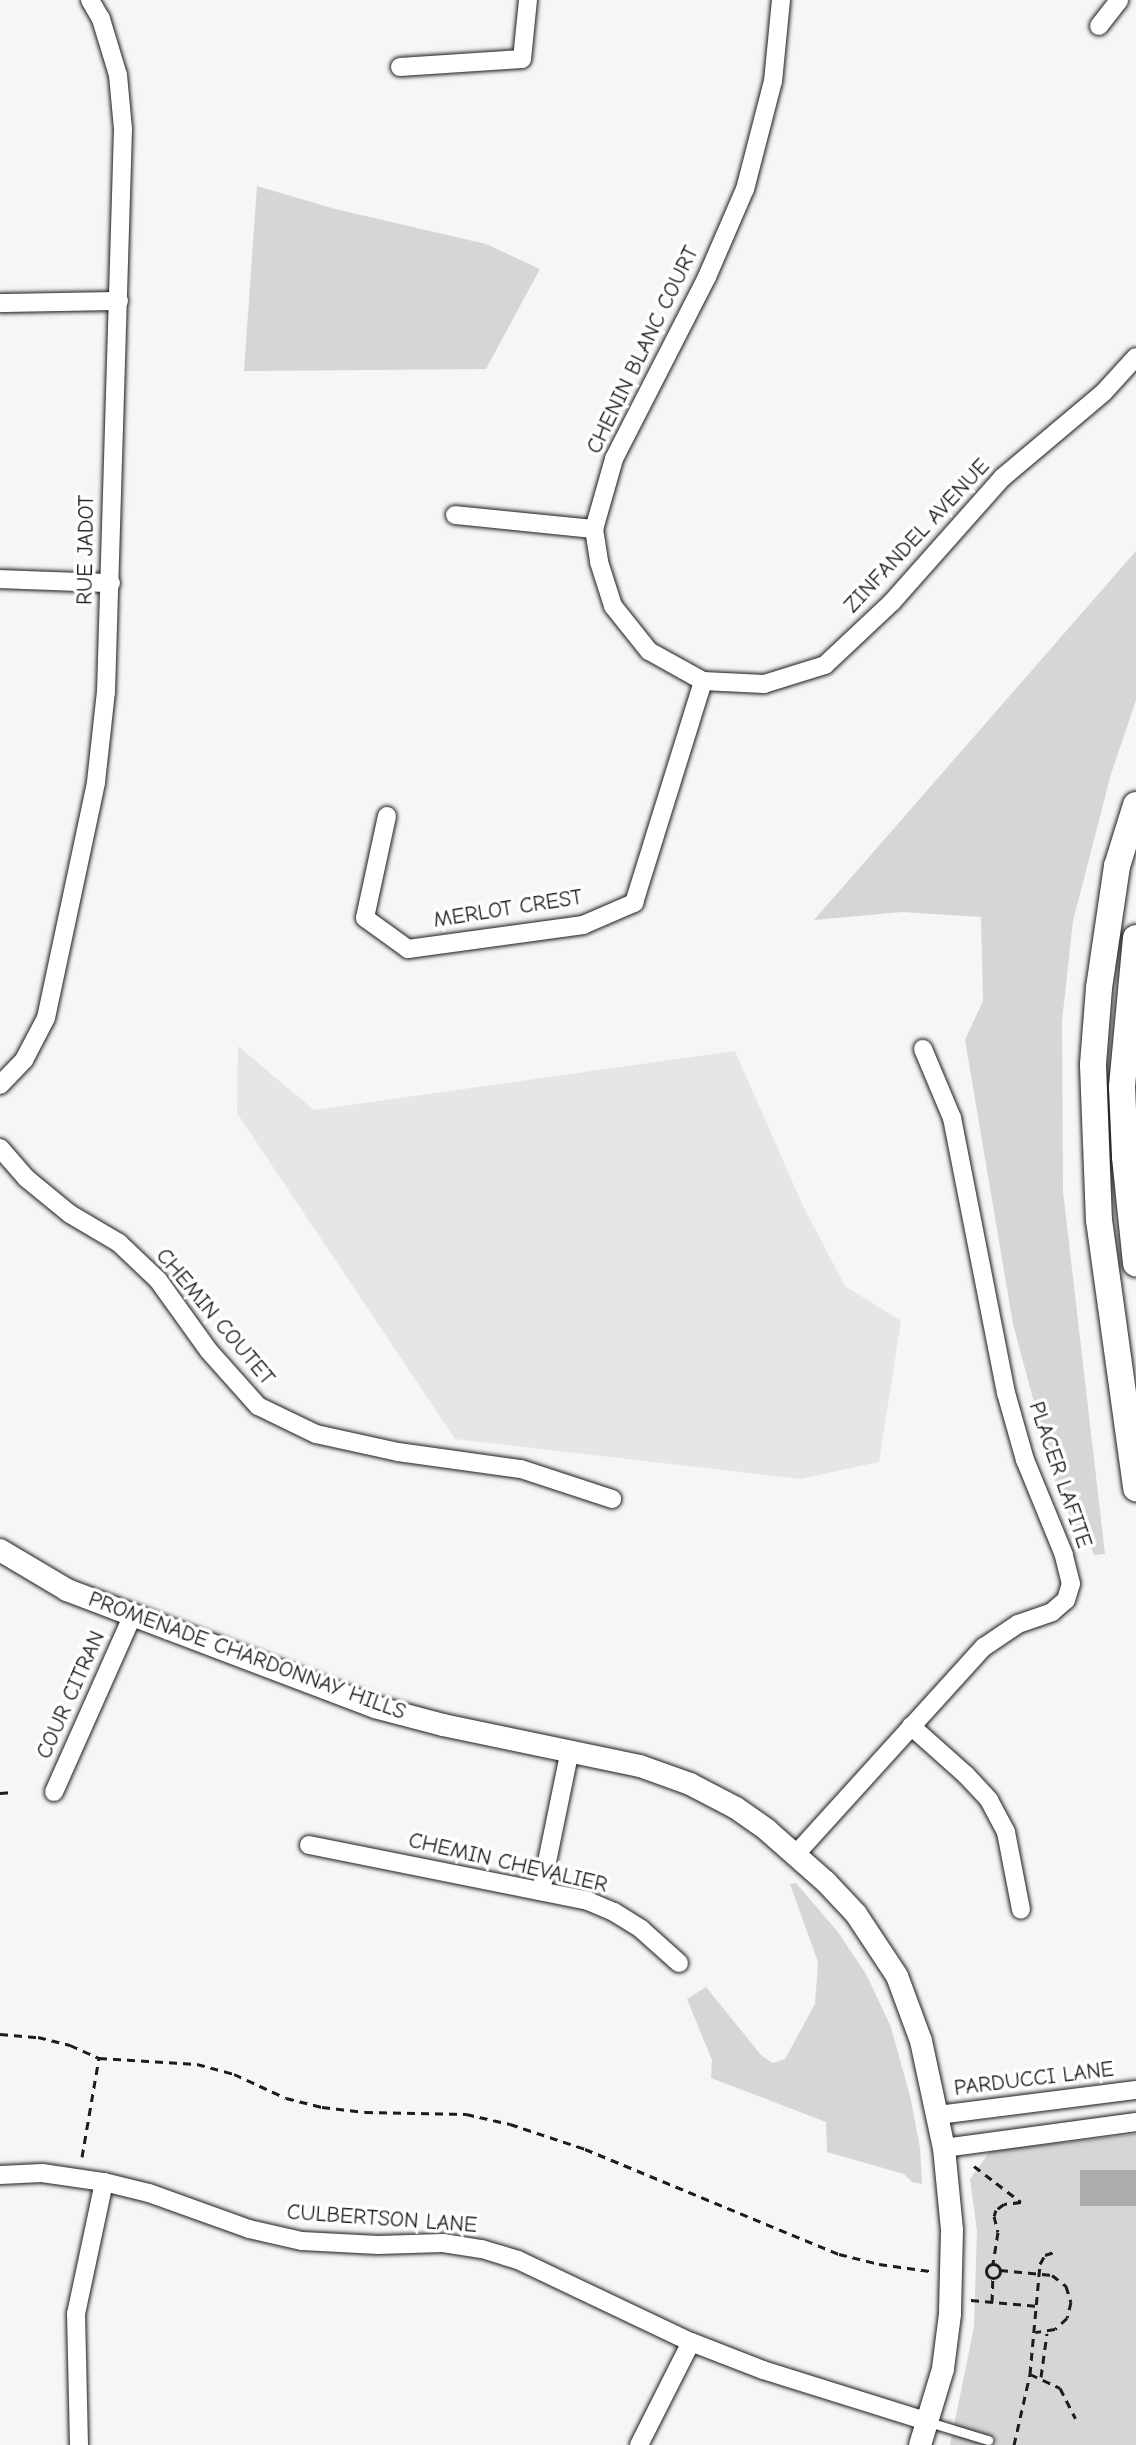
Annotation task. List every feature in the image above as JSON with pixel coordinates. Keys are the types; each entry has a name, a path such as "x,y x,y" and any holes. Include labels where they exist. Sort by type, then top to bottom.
{"main road":[{"path":"1136,805 1117,866 1097,1000 1093,1065 1099,1220 1136,1488"},
{"path":"1136,938 1122,1087 1125,1157 1136,1263"}],"street":[{"name":"RUE JADOT","path":"0,1085 24,1060 46,1018 61,959 96,782 106,692 111,583 112,411 119,301 120,102 118,75 101,19 90,0"},
{"path":"400,67 522,59 528,0"},
{"name":"CHENIN BLANC COURT","path":"703,681 649,651 613,606 599,562 594,529 614,459 707,277 745,189 773,81 781,0"},
{"path":"1099,26 1119,0"},
{"path":"0,303 119,301"},
{"name":"ZINFANDEL AVENUE","path":"703,681 764,684 825,665 892,602 1002,478 1104,392 1136,357"},
{"path":"455,515 594,529"},
{"path":"0,579 111,583"},
{"name":"MERLOT CREST","path":"387,816 365,918 408,949 583,925 634,903 703,681"},
{"name":"PLACER LAFITE","path":"796,1854 984,1647 1018,1624 1052,1612 1066,1600 1071,1584 1064,1555 1025,1460 1006,1393 952,1118 923,1049"},
{"name":"CHEMIN COUTET","path":"0,1148 26,1178 70,1214 119,1243 158,1280 209,1351 258,1406 316,1434 398,1452 521,1469 612,1499"},
{"name":"PROMENADE CHARDONNAY HILLS","path":"0,1550 67,1590 375,1707 443,1725 640,1766 690,1784 736,1808 796,1854 856,1914 897,1976 921,2041 938,2115 944,2148 953,2271 943,2369 920,2445"},
{"name":"COUR CITRAN","path":"54,1792 132,1617"},
{"path":"911,1726 989,1800 1006,1832 1021,1910"},
{"path":"541,1891 570,1750"},
{"name":"CHEMIN CHEVALIER","path":"309,1845 588,1901 614,1912 641,1929 679,1963"},
{"name":"PARDUCCI LANE","path":"938,2115 1136,2090"},
{"path":"944,2148 1136,2122"},
{"name":"CULBERTSON LANE","path":"0,2175 42,2173 104,2182 149,2193 249,2229 302,2241 378,2245 443,2243 482,2249 518,2260 691,2342 763,2370 929,2422"},
{"path":"79,2445 76,2314 104,2182"},
{"path":"639,2445 691,2342"}],"lane":[{"path":"929,2422 988,2440"}],"path":[{"path":"0,1793 13,1792"},
{"path":"0,2034 59,2043 99,2058 197,2064 234,2074 286,2098 322,2107 365,2112 466,2114 494,2119 585,2149 839,2254 879,2264 930,2271"},
{"path":"82,2157 99,2058"},
{"path":"973,2272 986,2271 993,2264 998,2232 994,2216 996,2210 1004,2204 1021,2202 974,2166"},
{"path":"1014,2445 1030,2374 1042,2259 1054,2252"},
{"path":"993,2264 1000,2270 1040,2273 1060,2280 1071,2302 1067,2318 1047,2332 1035,2332"},
{"path":"992,2302 993,2277 1000,2270"},
{"path":"986,2271 993,2277"},
{"path":"971,2300 1038,2306"},
{"path":"1041,2377 1047,2332"},
{"path":"1030,2374 1060,2388 1075,2418"}],"shaded area":[{"path":"257,186 335,209 486,244 540,269 486,369 244,371"},
{"path":"1136,551 1136,700 1111,774 1073,921 1062,1021 1063,1191 1105,1554 1094,1555 1089,1541 1073,1523 1057,1488 1013,1324 965,1040 983,1001 981,917 902,912 814,920"},
{"path":"238,1046 314,1110 735,1051 803,1206 845,1286 901,1321 879,1462 800,1479 455,1439 237,1113"},
{"path":"796,1883 838,1932 866,1974 891,2027 911,2100 920,2148 922,2184 912,2182 904,2174 827,2152 826,2122 711,2078 712,2060 687,1999 706,1987 761,2055 773,2063 785,2059 815,2004 818,1962 790,1884"},
{"path":"1136,2134 1136,2445 950,2445 974,2327 977,2231 970,2179 990,2151"},
{"path":"1080,2170 1136,2170 1136,2206 1080,2206"}]}
